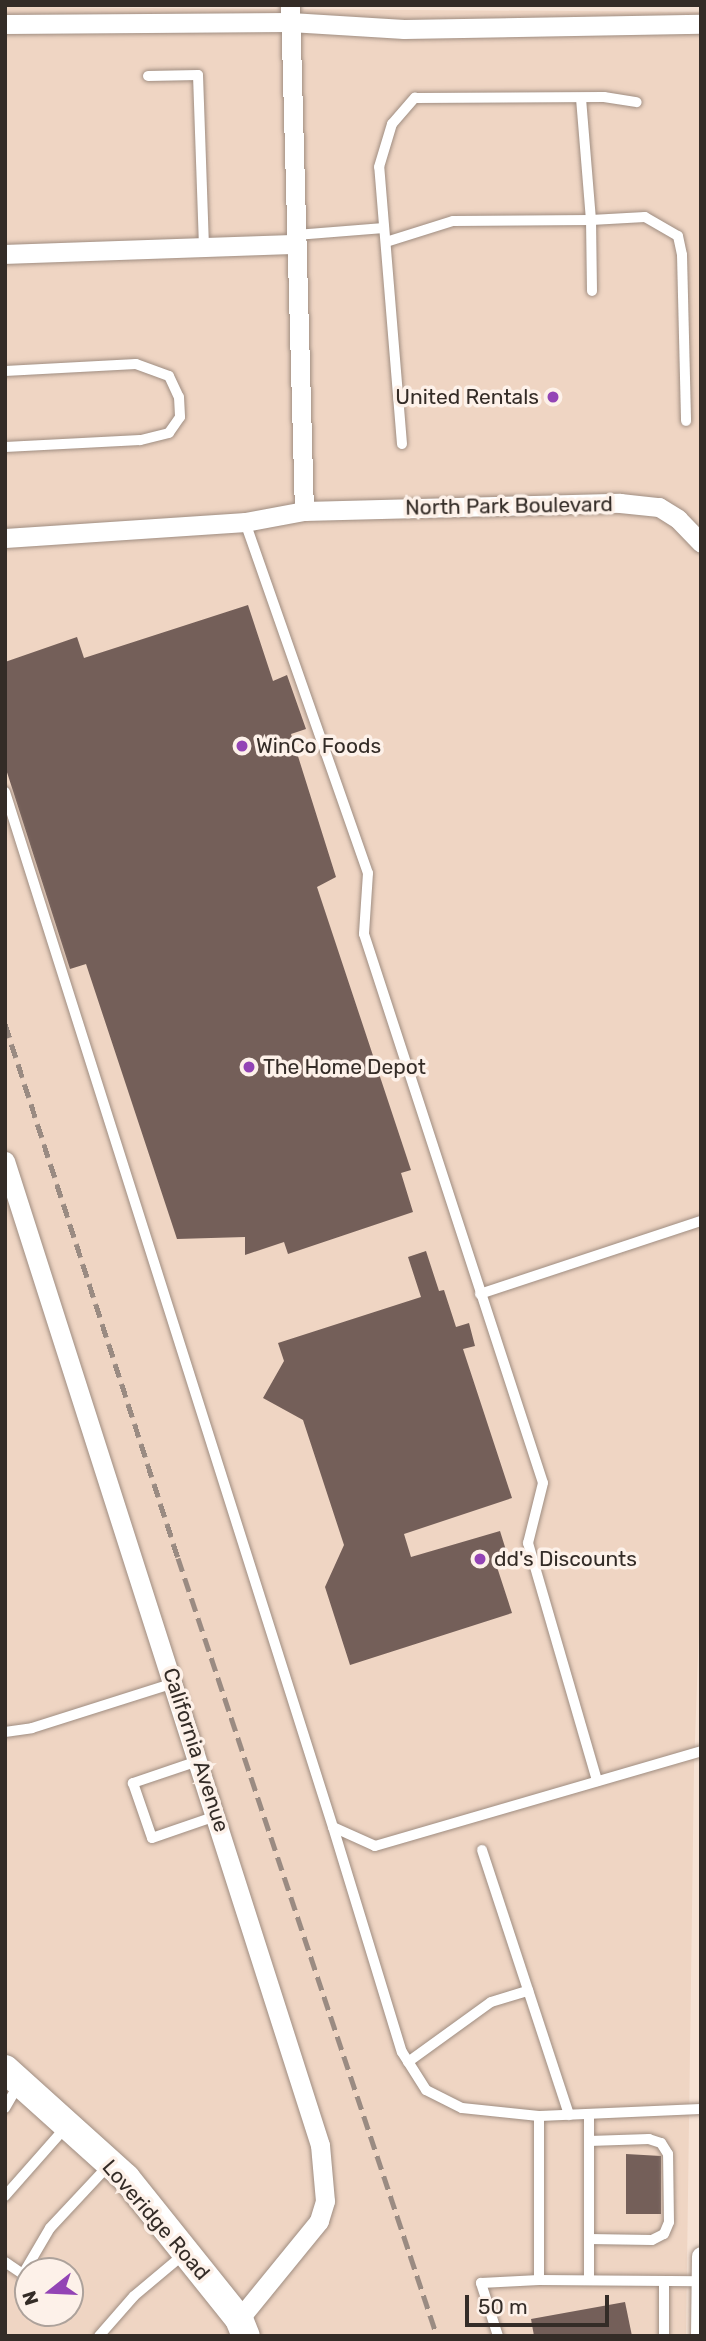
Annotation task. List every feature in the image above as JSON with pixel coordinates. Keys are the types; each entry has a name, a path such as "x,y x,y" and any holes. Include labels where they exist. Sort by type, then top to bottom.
{"main road":[{"name":"Loveridge Road","path":"13,2075 125,2178 243,2328 264,2336"}],"street":[{"path":"5,24 290,14 404,29 701,24"},
{"path":"290,14 304,511"},
{"path":"5,254 204,248 297,240"},
{"name":"North Park Boulevard","path":"5,538 244,522 304,511 620,503 659,508 678,519 701,542"},
{"name":"California Avenue","path":"6,1169 175,1683 320,2145 325,2177 325,2201 319,2221 243,2328"},
{"path":"700,2336 701,2256"}],"lane":[{"path":"148,76 198,75 204,248"},
{"path":"402,444 379,167 392,124 415,98 581,98 637,102"},
{"path":"581,98 592,220 592,291"},
{"path":"386,242 453,221 645,217 678,236 682,255 686,421"},
{"path":"297,240 384,228"},
{"path":"5,371 136,364 169,376 180,397 180,417 169,433 140,440 5,447"},
{"path":"244,522 368,873 364,934 543,1483 528,1543 597,1782"},
{"path":"5,792 402,2052 426,2090 462,2108 539,2116 701,2109"},
{"path":"480,1294 701,1221"},
{"path":"5,1732 32,1728 175,1683"},
{"path":"332,1827 375,1846 701,1751"},
{"path":"199,1760 133,1783 152,1838 216,1816"},
{"path":"482,1850 569,2115"},
{"path":"408,2062 491,2002 528,1991"},
{"path":"5,2108 13,2075"},
{"path":"589,2114 589,2280"},
{"path":"539,2116 539,2280"},
{"path":"5,2196 68,2125"},
{"path":"589,2141 649,2139 661,2143 668,2154 669,2222 664,2234 652,2240 589,2239"},
{"path":"5,2262 23,2274 50,2228 111,2164"},
{"path":"99,2336 134,2296 186,2253"},
{"path":"498,2336 481,2283 539,2280 700,2281"},
{"path":"664,2281 664,2336"}],"shaded area":[{"path":"5,7 701,12 701,1572 694,1768 686,2336 5,2336"}],"building":[{"path":"248,605 273,681 287,675 306,729 291,734 336,877 317,887 411,1170 401,1173 413,1212 288,1254 284,1242 245,1255 245,1237 177,1239 86,964 70,969 5,766 5,662 77,637 84,658"},
{"path":"426,1251 439,1291 444,1290 456,1327 469,1323 475,1346 463,1349 512,1498 404,1534 411,1557 500,1531 510,1563 497,1567 512,1613 350,1665 325,1587 344,1545 303,1420 263,1398 284,1361 278,1343 421,1297 408,1257"},
{"path":"626,2154 661,2156 661,2214 626,2214"},
{"path":"625,2302 632,2336 534,2336 531,2319"}],"railway":[{"path":"5,1024 178,1558 437,2336"}],"place":[{"name":"United Rentals","path":"553,397"},
{"name":"WinCo Foods","path":"242,746"},
{"name":"The Home Depot","path":"249,1067"},
{"name":"dd's Discounts","path":"480,1559"}]}
